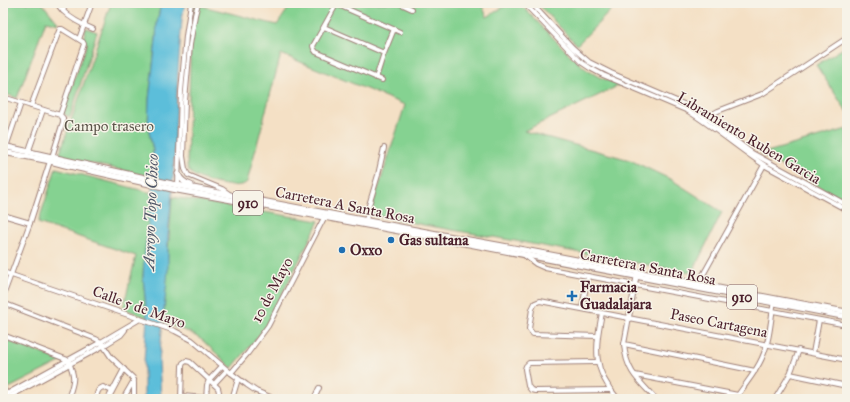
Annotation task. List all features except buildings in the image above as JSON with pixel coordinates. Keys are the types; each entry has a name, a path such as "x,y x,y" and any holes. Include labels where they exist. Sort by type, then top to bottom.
{"main road":[{"name":"910","path":"4,148 51,159"},
{"name":"Carretera A Santa Rosa","path":"51,159 172,187 469,242"},
{"path":"178,174 185,183 207,191"},
{"name":"Carretera A Santa Rosa","path":"172,187 178,185 325,216 366,221 469,242"},
{"name":"Carretera a Santa Rosa","path":"469,242 524,255 698,284 774,301"},
{"name":"Carretera a Santa Rosa","path":"469,242 516,248 726,294 847,312"},
{"name":"Carretera a Santa Rosa","path":"802,306 847,317"}],"street":[{"path":"57,3 63,11 84,25 93,29"},
{"path":"63,11 66,3"},
{"path":"79,39 92,3"},
{"path":"178,185 181,92 186,36 191,3"},
{"path":"198,3 190,45 185,101 184,166 188,175 222,189 230,195"},
{"path":"399,3 405,4 412,9"},
{"name":"Libramiento Ruben Garcia","path":"524,3 578,58 590,68 608,78 677,106 705,120 752,153 847,205"},
{"name":"Libramiento Ruben Garcia","path":"530,3 586,60 592,64 686,105 764,165 847,210"},
{"path":"382,80 316,52 314,46 336,4 400,32"},
{"path":"324,27 384,53"},
{"path":"31,106 60,29 62,29 79,39 84,43 84,46 60,116"},
{"path":"376,78 394,29"},
{"path":"705,120 718,111 762,94 847,38"},
{"path":"3,97 60,116 63,118 64,122 30,223 3,296"},
{"path":"4,148 21,103"},
{"path":"28,154 43,110"},
{"path":"366,221 384,148"},
{"path":"698,284 764,165"},
{"path":"3,214 30,223"},
{"name":"10 de Mayo","path":"214,384 229,372 248,353 268,326 325,216"},
{"path":"524,255 536,264 545,268 847,325"},
{"path":"4,272 9,272 13,268"},
{"name":"Calle 5 de Mayo","path":"4,272 175,331 192,340 238,379 256,391 272,398"},
{"path":"637,274 624,344 626,360 629,368 654,397 648,399"},
{"path":"582,308 588,276"},
{"path":"680,294 681,285"},
{"path":"725,302 726,294"},
{"name":"Paseo Cartagena","path":"597,336 533,334 530,329 533,305 540,300 847,360"},
{"path":"634,375 738,397 762,358 767,344 774,301"},
{"path":"3,303 92,336 102,344 111,357 133,377 134,399"},
{"path":"801,316 802,306"},
{"path":"602,313 597,336 597,362 603,378 610,390 618,399"},
{"path":"3,388 7,396 102,344 140,319"},
{"path":"813,353 816,332 820,320"},
{"path":"3,335 69,362 74,374 74,380 67,398"},
{"path":"624,344 755,371"},
{"path":"776,399 790,374 799,350"},
{"path":"217,399 219,391 214,384 209,380 190,362 184,361 182,366 181,398 206,399 209,380 222,366"},
{"path":"597,362 532,362 527,364 525,369 528,386 530,390 535,391 610,390"},
{"path":"108,399 124,369"},
{"path":"790,374 847,386"},
{"path":"123,399 133,377"},
{"path":"232,399 238,379"},
{"path":"96,399 97,393 103,387 112,391"},
{"path":"314,399 319,388"}],"green space":[{"path":"3,3 42,3 59,24 46,21 17,98 3,93"},
{"name":"Campo trasero","path":"111,3 161,3 157,23 149,99 148,127 153,150 152,177 59,156"},
{"path":"292,3 481,3 487,17 510,3 519,3 569,54 587,70 599,77 620,85 524,131 630,160 672,180 722,212 692,273 370,214 405,105 281,54 247,182 243,185 236,186 210,182 195,176 187,168 191,33 194,4 277,25"},
{"path":"537,3 618,3 577,45"},
{"path":"86,28 97,32 70,117 62,113 87,44 83,39"},
{"path":"847,46 847,112 816,65"},
{"path":"847,129 847,202 760,154"},
{"path":"56,168 152,193 143,277 147,318 123,308 136,256 38,223"},
{"path":"172,197 319,221 265,328 232,368 202,340 189,332 163,323"},
{"path":"3,339 62,361 9,388 3,377"}],"water":[{"name":"Arroyo Topo Chico","path":"161,3 185,3 182,19 178,71 173,182 168,236 168,270 159,361 161,399 144,399 144,362 147,318 143,277 152,193 153,150 148,127 149,99 157,23"}],"place":[{"name":"Gas sultana","path":"391,240"},
{"name":"Oxxo","path":"342,250"},
{"name":"Farmacia Guadalajara","path":"572,296"}]}
